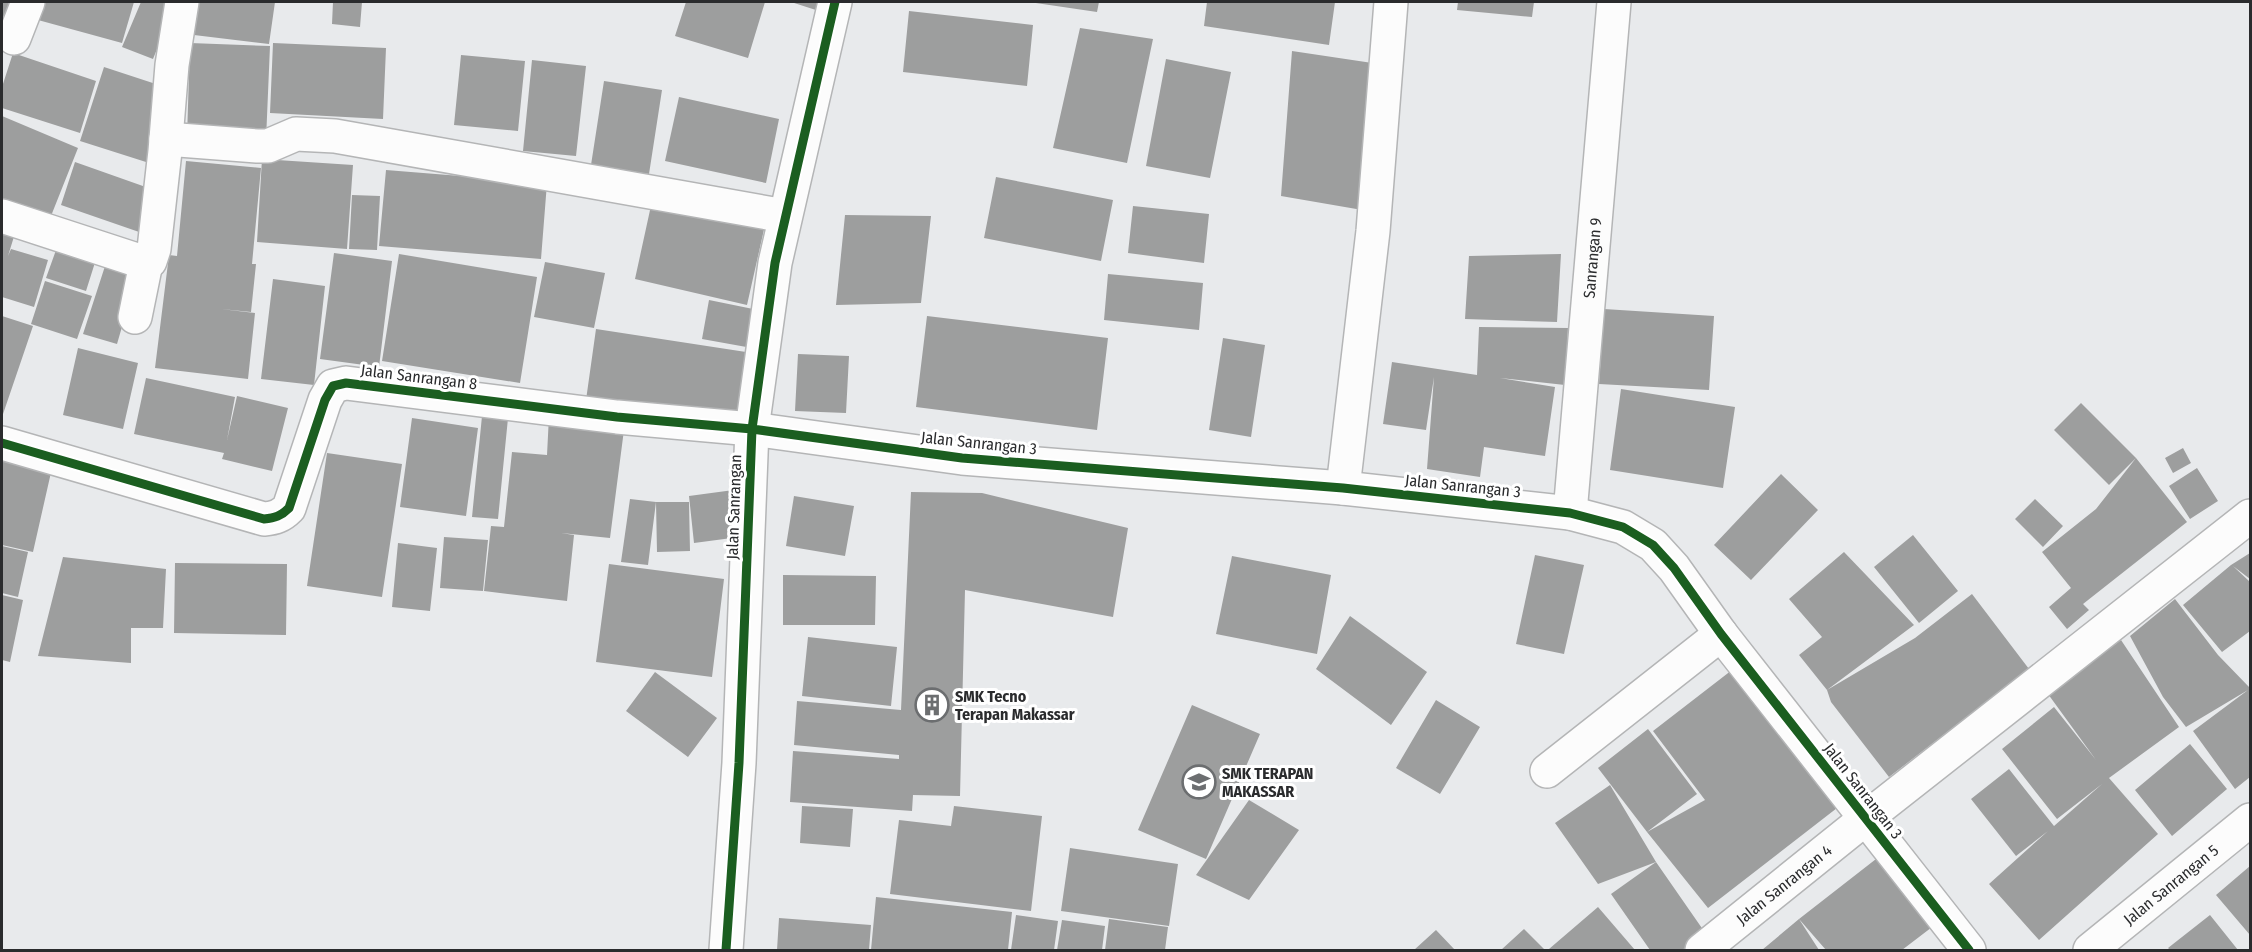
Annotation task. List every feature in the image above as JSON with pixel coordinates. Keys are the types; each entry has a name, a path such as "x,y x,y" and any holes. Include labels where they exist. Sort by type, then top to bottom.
{"street":[{"path":"14,38 28,2"},
{"path":"135,317 146,263 150,261 154,249 172,65 182,2"},
{"name":"Jalan Sanrangan","path":"726,951 739,763 752,429 775,263 835,2"},
{"path":"1343,488 1372,231 1391,2"},
{"name":"Sanrangan 9","path":"1570,513 1614,2"},
{"path":"166,139 268,146 296,134 335,136 785,216"},
{"path":"2,216 146,263"},
{"name":"Jalan Sanrangan 8","path":"2,443 264,519 282,516 289,508 325,400 333,386 346,383 617,417 752,429"},
{"name":"Jalan Sanrangan 3","path":"752,429 962,458 1343,488 1570,513 1623,527 1653,545 1674,568 1721,634 1969,951"},
{"name":"Jalan Sanrangan 4","path":"1702,951 1865,819 2250,516"},
{"path":"1547,771 1721,634"},
{"name":"Jalan Sanrangan 5","path":"2090,951 2250,820"}],"building":[{"path":"2,2 21,2 13,21 2,16"},
{"path":"43,2 134,2 122,43 38,20"},
{"path":"141,2 176,2 153,59 122,47"},
{"path":"198,2 275,2 269,44 194,35"},
{"path":"333,2 362,2 360,27 332,24"},
{"path":"686,2 765,2 748,58 675,36"},
{"path":"791,2 822,2 819,11"},
{"path":"1029,2 1099,2 1097,12"},
{"path":"1207,2 1335,2 1329,45 1204,26"},
{"path":"1458,2 1534,2 1532,17 1457,10"},
{"path":"909,11 1033,25 1027,86 903,72"},
{"path":"1080,28 1153,39 1127,163 1053,148"},
{"path":"190,43 270,46 266,140 187,137"},
{"path":"273,43 386,48 383,119 270,113"},
{"path":"1292,51 1379,64 1368,211 1281,196"},
{"path":"13,53 96,81 80,133 2,108 2,87"},
{"path":"461,55 525,61 518,131 454,125"},
{"path":"1166,59 1231,72 1210,178 1146,166"},
{"path":"532,60 586,66 576,156 523,151"},
{"path":"104,67 168,88 146,162 80,141"},
{"path":"604,81 662,90 649,174 591,165"},
{"path":"679,97 779,119 766,183 665,161"},
{"path":"2,116 78,148 49,221 2,202"},
{"path":"262,159 353,165 347,249 257,242"},
{"path":"186,161 261,168 252,264 256,264 251,312 221,309 255,313 248,379 155,368 169,255 177,256"},
{"path":"75,162 157,191 142,233 61,205"},
{"path":"386,170 547,183 541,259 379,246"},
{"path":"996,177 1113,200 1101,261 984,238"},
{"path":"352,195 380,196 377,250 349,249"},
{"path":"652,201 765,225 747,305 635,279"},
{"path":"1133,206 1209,214 1204,263 1128,253"},
{"path":"845,215 931,216 921,303 836,305"},
{"path":"2,225 16,230 8,256 11,249 48,260 34,307 2,297"},
{"path":"60,239 98,253 86,291 46,278"},
{"path":"334,253 392,261 379,367 320,359"},
{"path":"399,254 537,277 520,383 382,361"},
{"path":"1561,254 1557,322 1465,319 1469,256"},
{"path":"545,262 605,273 594,328 534,317"},
{"path":"106,263 137,275 117,344 83,334"},
{"path":"1108,274 1203,283 1199,330 1104,320"},
{"path":"273,279 325,286 314,385 261,379"},
{"path":"45,281 92,296 77,339 31,324"},
{"path":"709,300 758,310 752,348 702,339"},
{"path":"1604,309 1714,316 1709,390 1599,384"},
{"path":"2,316 33,326 2,417"},
{"path":"927,316 1108,338 1097,430 916,407"},
{"path":"1479,327 1568,328 1565,385 1500,378 1555,387 1545,456 1484,447 1480,477 1427,469 1434,377 1426,430 1383,424 1392,362 1477,375"},
{"path":"596,329 746,352 736,422 586,400"},
{"path":"1223,338 1265,345 1251,437 1209,430"},
{"path":"78,348 138,363 123,429 63,415"},
{"path":"798,354 849,356 846,413 795,411"},
{"path":"146,378 235,397 227,440 237,396 288,408 272,471 222,459 224,453 134,434"},
{"path":"1621,389 1735,407 1723,488 1610,470"},
{"path":"2081,403 2136,458 2109,485 2054,430"},
{"path":"483,406 509,408 498,519 472,517"},
{"path":"549,416 625,422 610,538 561,533 574,535 567,601 484,591 491,526 504,527 512,452 547,455"},
{"path":"412,418 478,428 466,516 400,507"},
{"path":"2183,448 2191,463 2173,473 2165,458"},
{"path":"327,453 402,464 382,597 307,586"},
{"path":"2,457 52,468 33,552 2,545"},
{"path":"2136,458 2187,522 2083,604 2089,610 2067,629 2049,607 2071,588 2042,552 2096,509"},
{"path":"2197,468 2218,501 2190,519 2169,486"},
{"path":"1781,474 1818,510 1751,580 1714,545"},
{"path":"741,489 747,536 694,543 689,496"},
{"name":"SMK Tecno Terapan Makassar","path":"911,492 982,493 1128,528 1113,617 965,590 960,796 913,795 912,811 790,802 793,751 899,759 899,755 794,745 797,701 901,710"},
{"path":"794,496 854,506 845,556 786,546"},
{"path":"630,499 656,502 648,565 621,562"},
{"path":"2035,499 2063,526 2043,547 2015,519"},
{"path":"656,502 689,502 690,551 657,552"},
{"path":"1913,535 1958,591 1919,623 1874,567"},
{"path":"444,537 488,540 483,591 440,588"},
{"path":"398,543 437,548 430,611 392,607"},
{"path":"2,546 28,552 18,597 2,593"},
{"path":"1844,552 1914,625 1827,690 1799,655 1822,637 1789,599"},
{"path":"2250,553 2250,579 2233,566 2250,582 2250,631 2222,652 2183,605 2231,565"},
{"path":"1535,555 1584,565 1564,654 1516,644"},
{"path":"1232,556 1331,575 1317,654 1216,634"},
{"path":"63,557 166,569 163,628 131,628 131,663 38,656"},
{"path":"175,563 287,564 286,635 174,633"},
{"path":"609,564 724,579 712,677 596,662"},
{"path":"783,575 876,576 875,625 783,625"},
{"path":"1972,594 2029,669 1889,777 1831,702 1827,690 1915,638"},
{"path":"2,595 23,600 10,662 2,660"},
{"path":"2175,599 2218,655 2250,688 2250,777 2235,789 2193,731 2248,690 2186,727 2163,697 2130,636"},
{"path":"1350,616 1427,672 1391,725 1316,669"},
{"path":"808,637 897,647 891,706 802,696"},
{"path":"2121,640 2179,727 2109,778 2158,834 2039,940 1989,884 2048,831 2016,856 1971,799 2009,769 2054,826 2102,784 2057,819 2002,749 2054,707 2096,760 2048,694"},
{"path":"1732,670 1837,808 1708,908 1647,832 1705,800 1653,731"},
{"path":"655,672 717,718 688,757 626,711"},
{"path":"1436,700 1480,727 1440,794 1396,768"},
{"name":"SMK TERAPAN MAKASSAR","path":"1192,705 1260,734 1206,859 1138,830"},
{"path":"1648,729 1697,794 1647,832 1598,768"},
{"path":"2190,744 2227,789 2172,836 2135,790"},
{"path":"1610,785 1656,862 1598,884 1555,823"},
{"path":"1249,800 1299,830 1249,900 1196,875"},
{"path":"802,806 853,809 850,847 800,843"},
{"path":"954,806 1042,816 1031,911 890,894 899,820 951,826"},
{"path":"1070,848 1178,864 1169,926 1061,911"},
{"path":"1885,852 1940,921 1902,950 1826,950 1799,919"},
{"path":"1656,862 1706,934 1682,950 1650,950 1611,894"},
{"path":"2250,866 2250,935 2216,895"},
{"path":"876,897 1012,912 1008,950 871,950"},
{"path":"1598,907 1635,950 1549,949"},
{"path":"1016,915 1058,921 1054,950 1011,950"},
{"path":"2210,915 2238,950 2170,950 2168,948"},
{"path":"779,918 871,925 869,950 777,950"},
{"path":"1109,919 1168,927 1165,950 1105,950"},
{"path":"1799,919 1819,950 1762,950"},
{"path":"1062,920 1105,926 1102,950 1057,950"},
{"path":"1524,929 1545,950 1501,950"},
{"path":"1436,930 1455,950 1414,950"}],"cycle path":[{"path":"726,950 739,763 752,429 775,263 835,2"},
{"path":"2,443 264,519 271,518 289,508 325,400 333,386 346,383 617,417 752,429 962,458 1343,488 1570,513 1623,527 1653,545 1674,568 1721,634 1969,950"}],"place":[{"name":"SMK Tecno Terapan Makassar","path":"932,705"},
{"name":"SMK TERAPAN MAKASSAR","path":"1199,782"}]}
